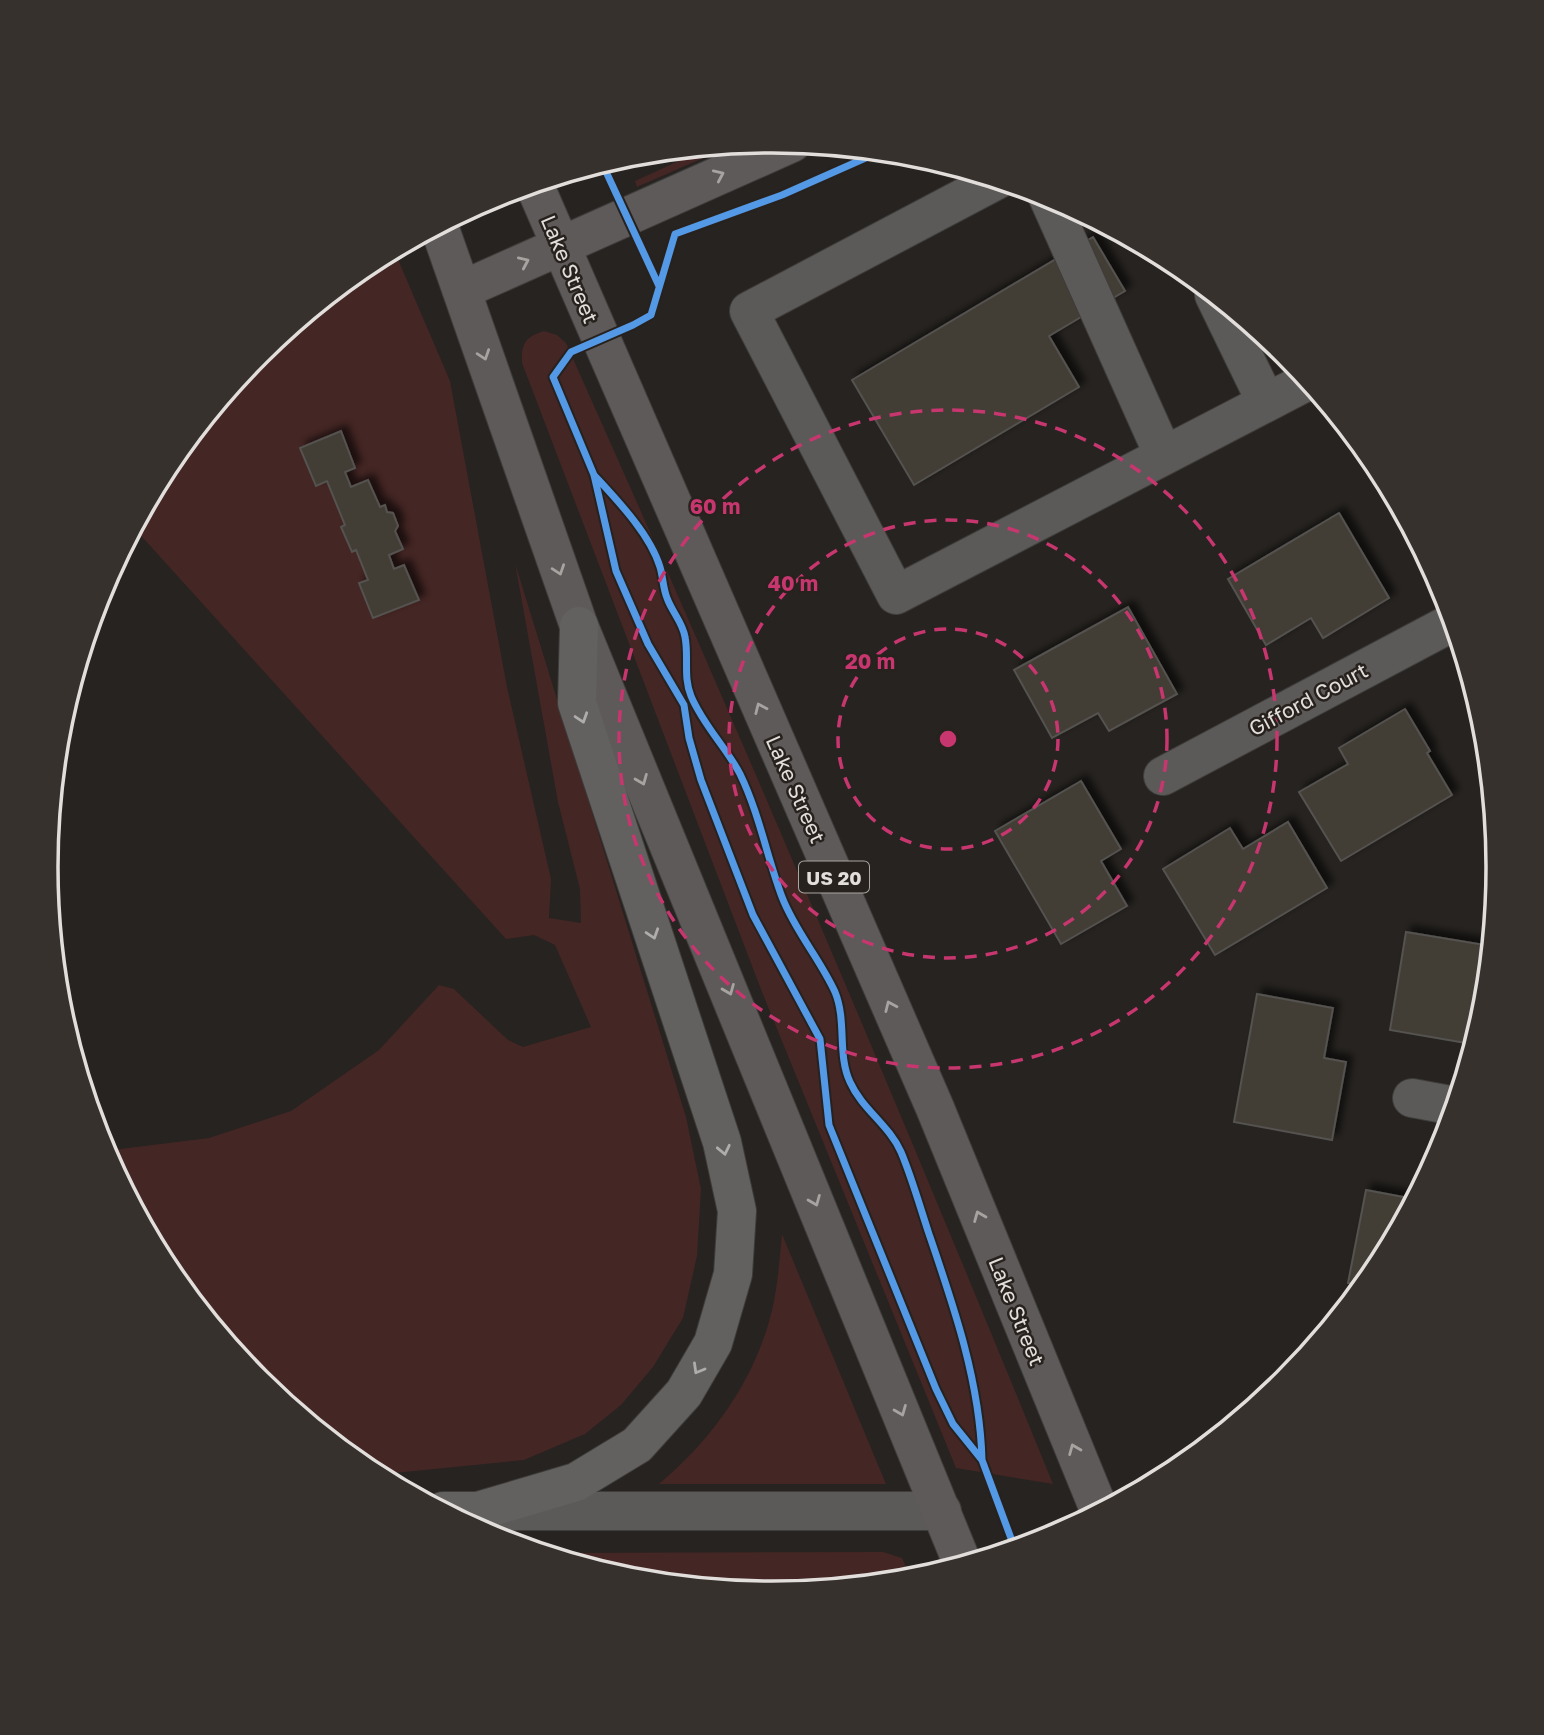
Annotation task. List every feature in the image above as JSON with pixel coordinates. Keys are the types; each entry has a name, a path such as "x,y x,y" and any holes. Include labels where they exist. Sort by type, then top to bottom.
{"highway":[{"path":"462,1511 576,1482 637,1445 684,1393 713,1343 733,1274 737,1211 722,1142 577,703 579,626"}],"main road":[{"path":"462,290 769,153"},
{"name":"Lake Street","path":"538,193 935,1108 1097,1503"},
{"path":"442,234 579,626 960,1556"}],"street":[{"path":"985,186 749,311 896,595 1299,386"},
{"path":"1055,212 1164,456"},
{"path":"1222,313 1266,402"},
{"name":"Gifford Court","path":"1163,776 1444,627"},
{"path":"1412,1098 1445,1104"},
{"path":"463,1511 942,1511"}],"shaded area":[{"path":"706,157 637,187 635,181 684,159"},
{"path":"398,260 450,381 507,687 551,879 549,918 581,923 580,889 558,802 515,563 686,1117 701,1189 697,1256 683,1318 653,1367 621,1405 585,1434 524,1460 394,1473 337,1434 301,1405 235,1338 205,1302 153,1225 116,1150 209,1138 291,1111 379,1050 439,985 454,989 508,1040 523,1047 591,1027 555,945 534,935 506,939 140,535 153,510 205,433 267,362 337,301"},
{"path":"544,331 557,335 566,343 629,485 814,911 1053,1484 956,1468 762,992 522,363 522,351 528,339"},
{"path":"782,1234 886,1484 659,1484 710,1432 750,1371 771,1314"},
{"path":"883,1552 902,1558 907,1569 819,1580 725,1580 633,1568 573,1553"}],"building":[{"path":"1093,237 1125,291 1049,336 1079,387 914,485 852,380"},
{"path":"341,431 355,468 345,472 351,487 368,480 380,507 385,505 387,512 393,513 398,526 395,531 403,549 389,555 394,569 404,565 419,600 373,618 359,583 368,580 356,550 352,552 341,527 345,525 327,481 316,486 300,448"},
{"path":"1339,513 1389,598 1323,638 1311,618 1266,645 1228,579"},
{"path":"1128,607 1177,694 1109,731 1098,713 1052,738 1014,670"},
{"path":"1405,709 1452,795 1341,861 1299,792 1348,764 1339,748"},
{"path":"1081,781 1121,849 1101,861 1127,906 1061,944 995,831"},
{"path":"1288,822 1327,888 1215,955 1163,869 1230,828 1243,849"},
{"path":"1406,932 1482,944 1473,1007 1464,1043 1390,1030"},
{"path":"1257,994 1333,1008 1324,1058 1346,1062 1332,1140 1234,1122"},
{"path":"1366,1190 1405,1197 1366,1264 1352,1284 1348,1283"}],"cycle path":[{"path":"864,159 782,195 675,234 651,315 571,352 553,377 594,475 616,571 648,644 684,705 689,738 701,780 753,915 820,1039 829,1125 936,1389 953,1424 982,1460 1012,1540"},
{"path":"607,173 659,286"},
{"path":"594,475 632,518 655,555 667,598 684,632 687,682 691,696 740,774 787,909 835,992 841,1014 844,1060 850,1082 861,1101 896,1142 905,1162 964,1345 976,1402 982,1460"}]}
